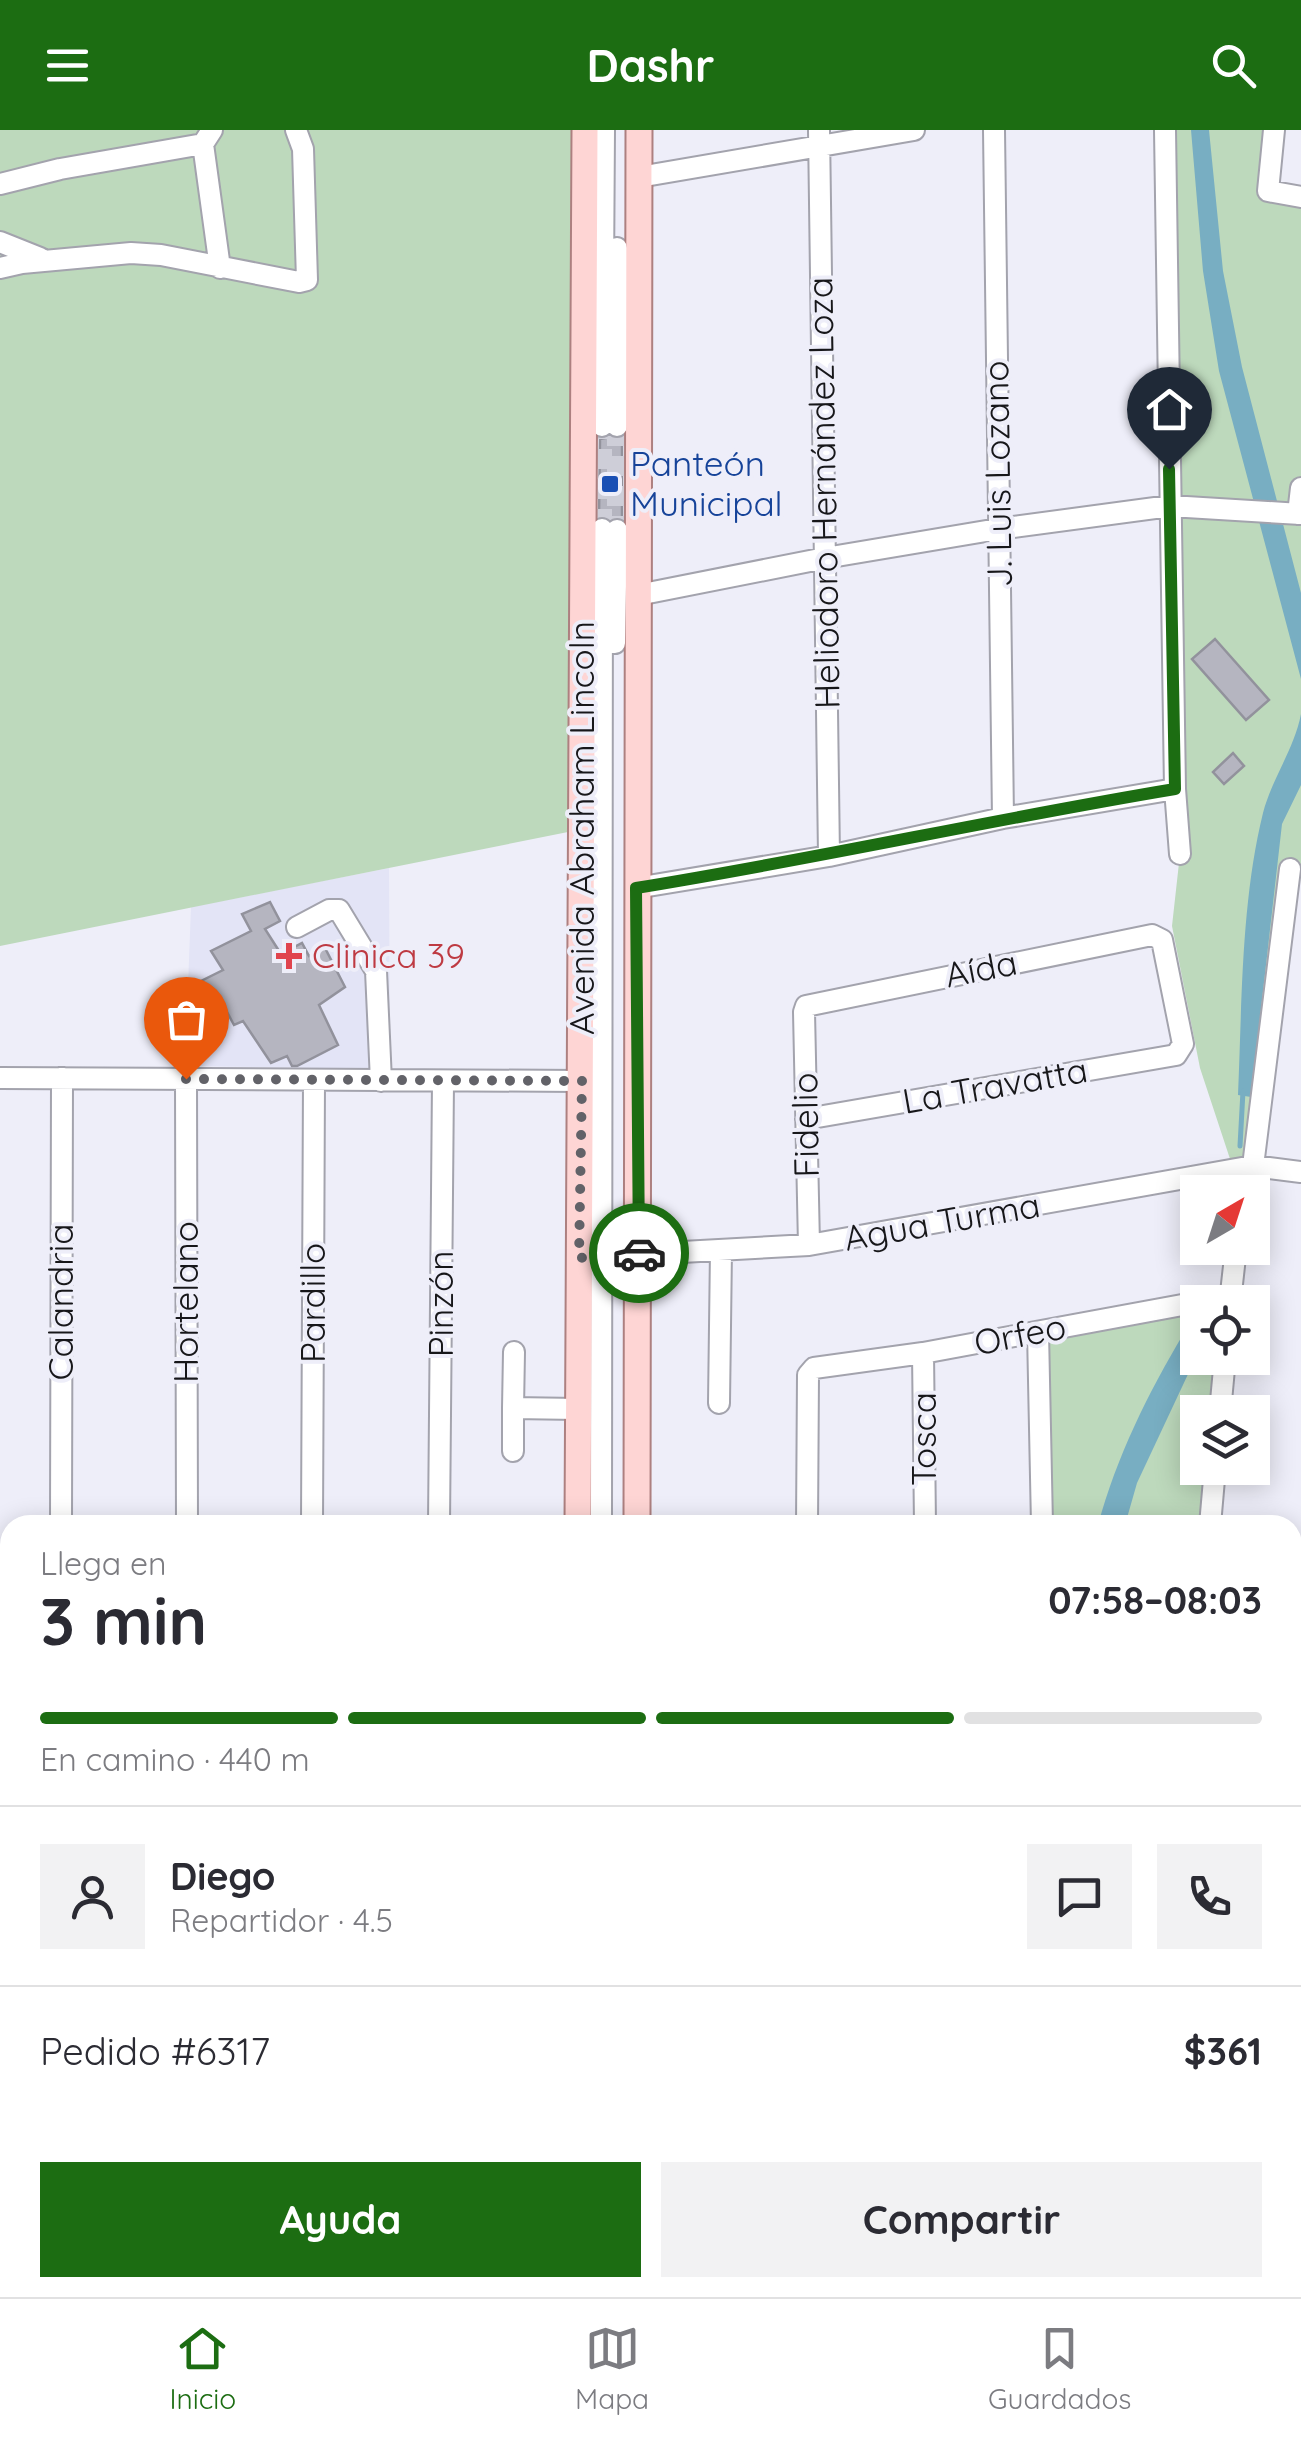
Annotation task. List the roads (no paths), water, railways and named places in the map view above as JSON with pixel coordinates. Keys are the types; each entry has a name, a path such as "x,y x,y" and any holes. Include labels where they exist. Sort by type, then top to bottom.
{"main road":[{"name":"Avenida Abraham Lincoln","path":"578,1515 578,1408 608,1256 582,1081 585,130"},
{"path":"636,1515 608,1256 636,888 639,130"}],"street":[{"path":"0,268 130,253 161,255 299,282 307,280 303,149 296,130"},
{"path":"604,130 610,426 618,130"},
{"path":"639,177 819,138 914,130"},
{"name":"J. Luis Lozano","path":"994,130 1003,818"},
{"path":"1165,130 1175,789 1180,854"},
{"path":"1274,130 1268,191 1301,197"},
{"path":"0,184 207,137 220,268"},
{"name":"Heliodoro Hernández Loza","path":"819,138 829,856"},
{"path":"0,242 46,260"},
{"path":"638,595 998,529 1170,506 1294,514 1301,488"},
{"path":"609,530 608,1256 614,1515"},
{"path":"636,888 829,856 1003,818 1175,789"},
{"path":"1250,1175 1290,869"},
{"path":"297,927 329,910 339,910 376,970 380,1080"},
{"name":"Aída","path":"806,1006 1158,936 1162,940 1182,1049"},
{"name":"Fidelio","path":"806,1006 809,1245"},
{"name":"La Travatta","path":"806,1119 1176,1054 1182,1049"},
{"path":"0,1078 582,1081"},
{"name":"Calandria","path":"61,1515 62,1078"},
{"name":"Hortelano","path":"186,1079 187,1515"},
{"name":"Pardillo","path":"312,1515 314,1080"},
{"name":"Pinzón","path":"439,1515 443,1082"},
{"name":"Agua Turma","path":"608,1256 809,1245 1253,1166 1301,1172"},
{"path":"719,1404 721,1250"},
{"path":"600,1515 608,1256"},
{"name":"Orfeo","path":"807,1515 810,1370 923,1354 1180,1308"},
{"path":"1038,1332 1042,1515"},
{"path":"513,1451 514,1352"},
{"name":"Tosca","path":"923,1354 924,1515"},
{"path":"513,1408 578,1408"},
{"path":"1211,1515 1214,1485"}],"water":[{"path":"1191,130 1209,130 1223,271 1242,367 1301,593 1301,679 1219,371 1203,271"},
{"path":"1301,714 1301,785 1282,824 1251,1097 1238,1095 1250,882 1263,813"},
{"path":"1180,1340 1180,1375 1188,1375 1137,1483 1128,1515 1101,1515 1134,1426"}],"waterway":[{"path":"1240,1146 1243,1091"}],"tunnel":[{"path":"602,426 602,529"},
{"path":"617,426 617,530"}],"place":[{"name":"Panteón Municipal","path":"610,484"},
{"name":"Clinica 39","path":"289,956"}]}
